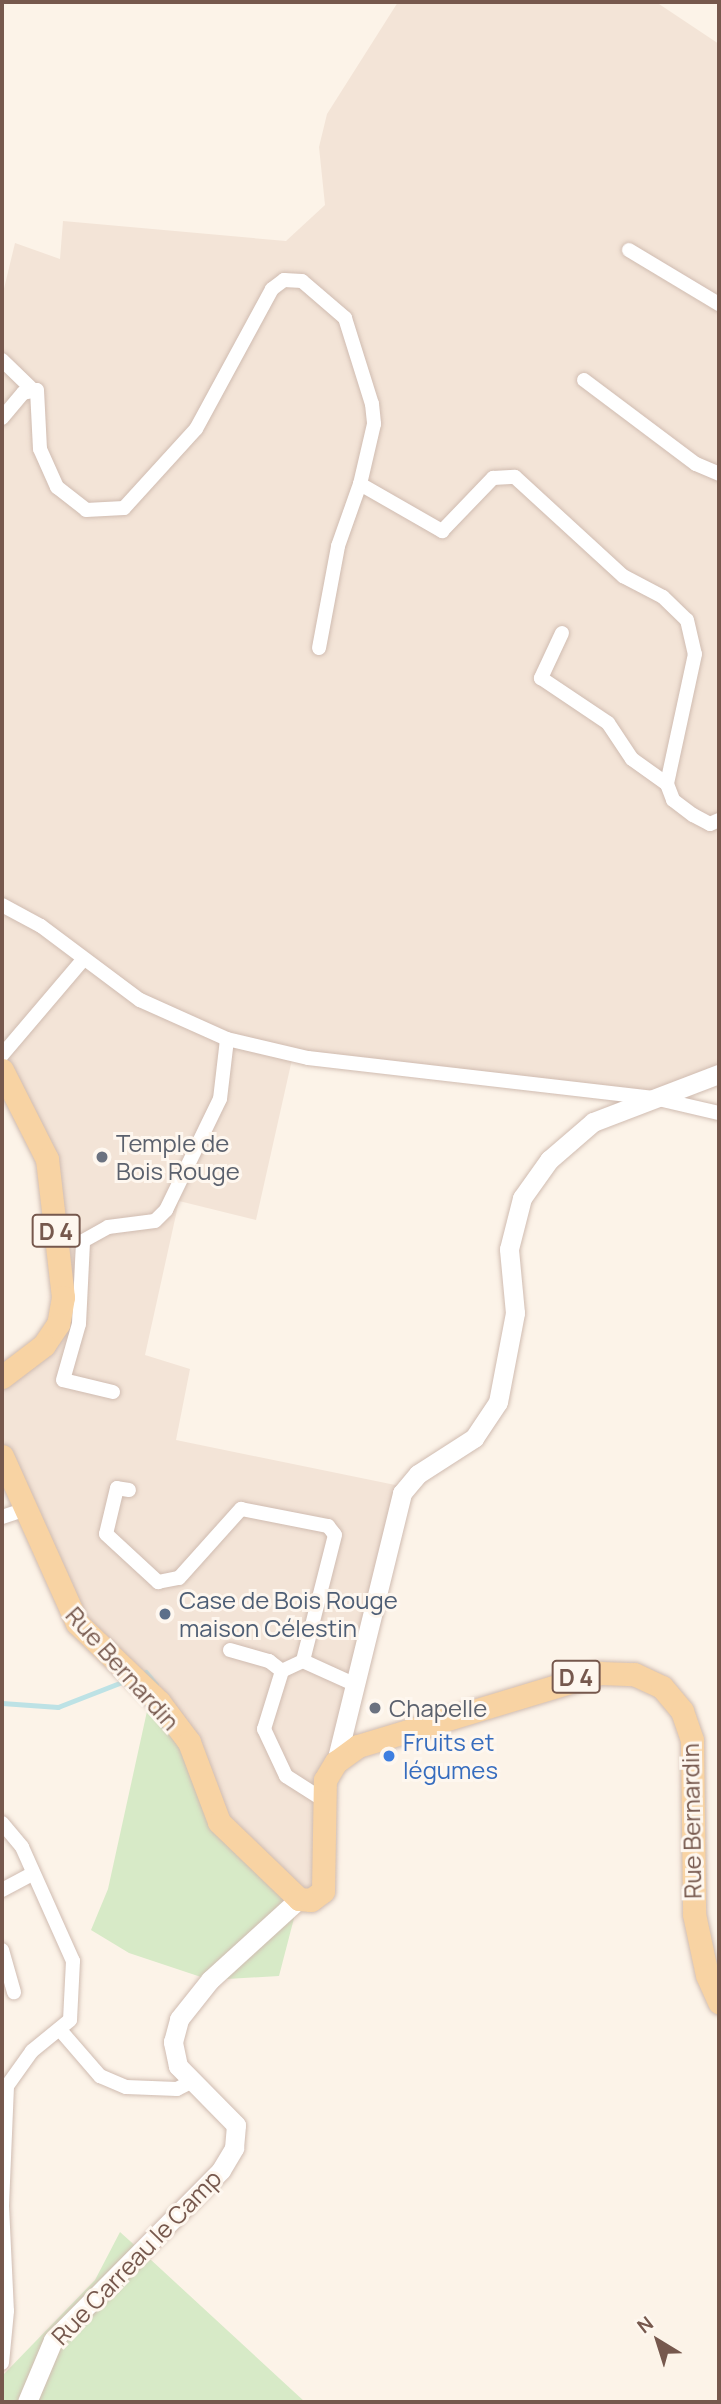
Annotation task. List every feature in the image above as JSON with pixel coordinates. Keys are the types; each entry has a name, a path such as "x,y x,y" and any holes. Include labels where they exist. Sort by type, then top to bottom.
{"main road":[{"name":"D 4","path":"2,1070 47,1159 63,1297 58,1324 44,1345 2,1377"},
{"name":"Rue Bernardin","path":"2,1456 13,1513 77,1623 159,1702 188,1742 219,1822 299,1899"},
{"name":"Rue Bernardin","path":"336,1762 358,1746 560,1681 600,1673 634,1675 662,1687 682,1711 692,1740 694,1914 707,1975 719,2002"},
{"path":"299,1899 311,1900 323,1891 328,1875 322,1799 336,1762"}],"street":[{"path":"629,250 719,304"},
{"path":"2,360 32,389 37,390 41,408 40,449 57,487 86,510 124,508 196,429 272,289 284,280 302,281 345,318 372,404 374,424 360,484 338,546 319,648"},
{"path":"584,380 696,464 719,474"},
{"path":"2,418 32,389"},
{"path":"360,484 442,531 492,478 515,477 623,576 678,608 692,631 695,654 667,785"},
{"path":"562,633 541,678 608,723 632,759 667,785 673,800 710,824 719,820"},
{"path":"2,905 41,926 82,961 140,1000 227,1040 293,1055 654,1098 719,1113"},
{"path":"2,1055 82,961"},
{"path":"113,1392 63,1380 79,1324 83,1241 108,1227 155,1221 166,1210 220,1100 227,1040"},
{"path":"336,1762 402,1493 418,1474 474,1438 498,1402 515,1313 509,1249 523,1198 549,1160 593,1122 719,1074"},
{"path":"128,1490 117,1488 106,1534 158,1582 179,1578 241,1509 328,1526 335,1535 303,1661"},
{"path":"230,1650 269,1661 282,1671"},
{"path":"322,1799 286,1776 264,1730 282,1671 303,1661 354,1684"},
{"path":"2,1823 22,1847 73,1961 70,2020 61,2032 41,2042 10,2077 2,2182 7,2311 2,2363"},
{"path":"2,1891 32,1874"},
{"path":"61,2032 100,2076 126,2087 177,2088 189,2083 177,2066 173,2042 179,2019 210,1980 299,1899"},
{"path":"2,1950 13,1992"},
{"name":"Rue Carreau le Camp","path":"27,2402 53,2340 221,2170 234,2148 236,2125 222,2105 189,2083"}],"shaded area":[{"path":"398,2 656,2 719,44 719,1074 654,1098 293,1055 256,1220 179,1201 145,1355 190,1369 176,1440 405,1487 354,1684 311,1900 251,1856 201,1768 77,1623 2,1456 2,1377 58,1324 51,1182 2,1070 2,297 15,243 60,259 63,221 286,241 325,205 319,147 327,114"}],"green space":[{"path":"151,1693 219,1822 299,1899 279,1976 210,1980 129,1953 91,1930 108,1889"},
{"path":"120,2232 305,2402 2,2402 2,2376 95,2280"}],"waterway":[{"path":"146,1672 156,1684"},
{"path":"2,1703 58,1707 122,1682"}],"place":[{"name":"Temple de Bois Rouge","path":"102,1157"},
{"name":"Case de Bois Rouge maison Célestin","path":"165,1614"},
{"name":"Chapelle","path":"375,1708"},
{"name":"Fruits et légumes","path":"389,1756"}]}
